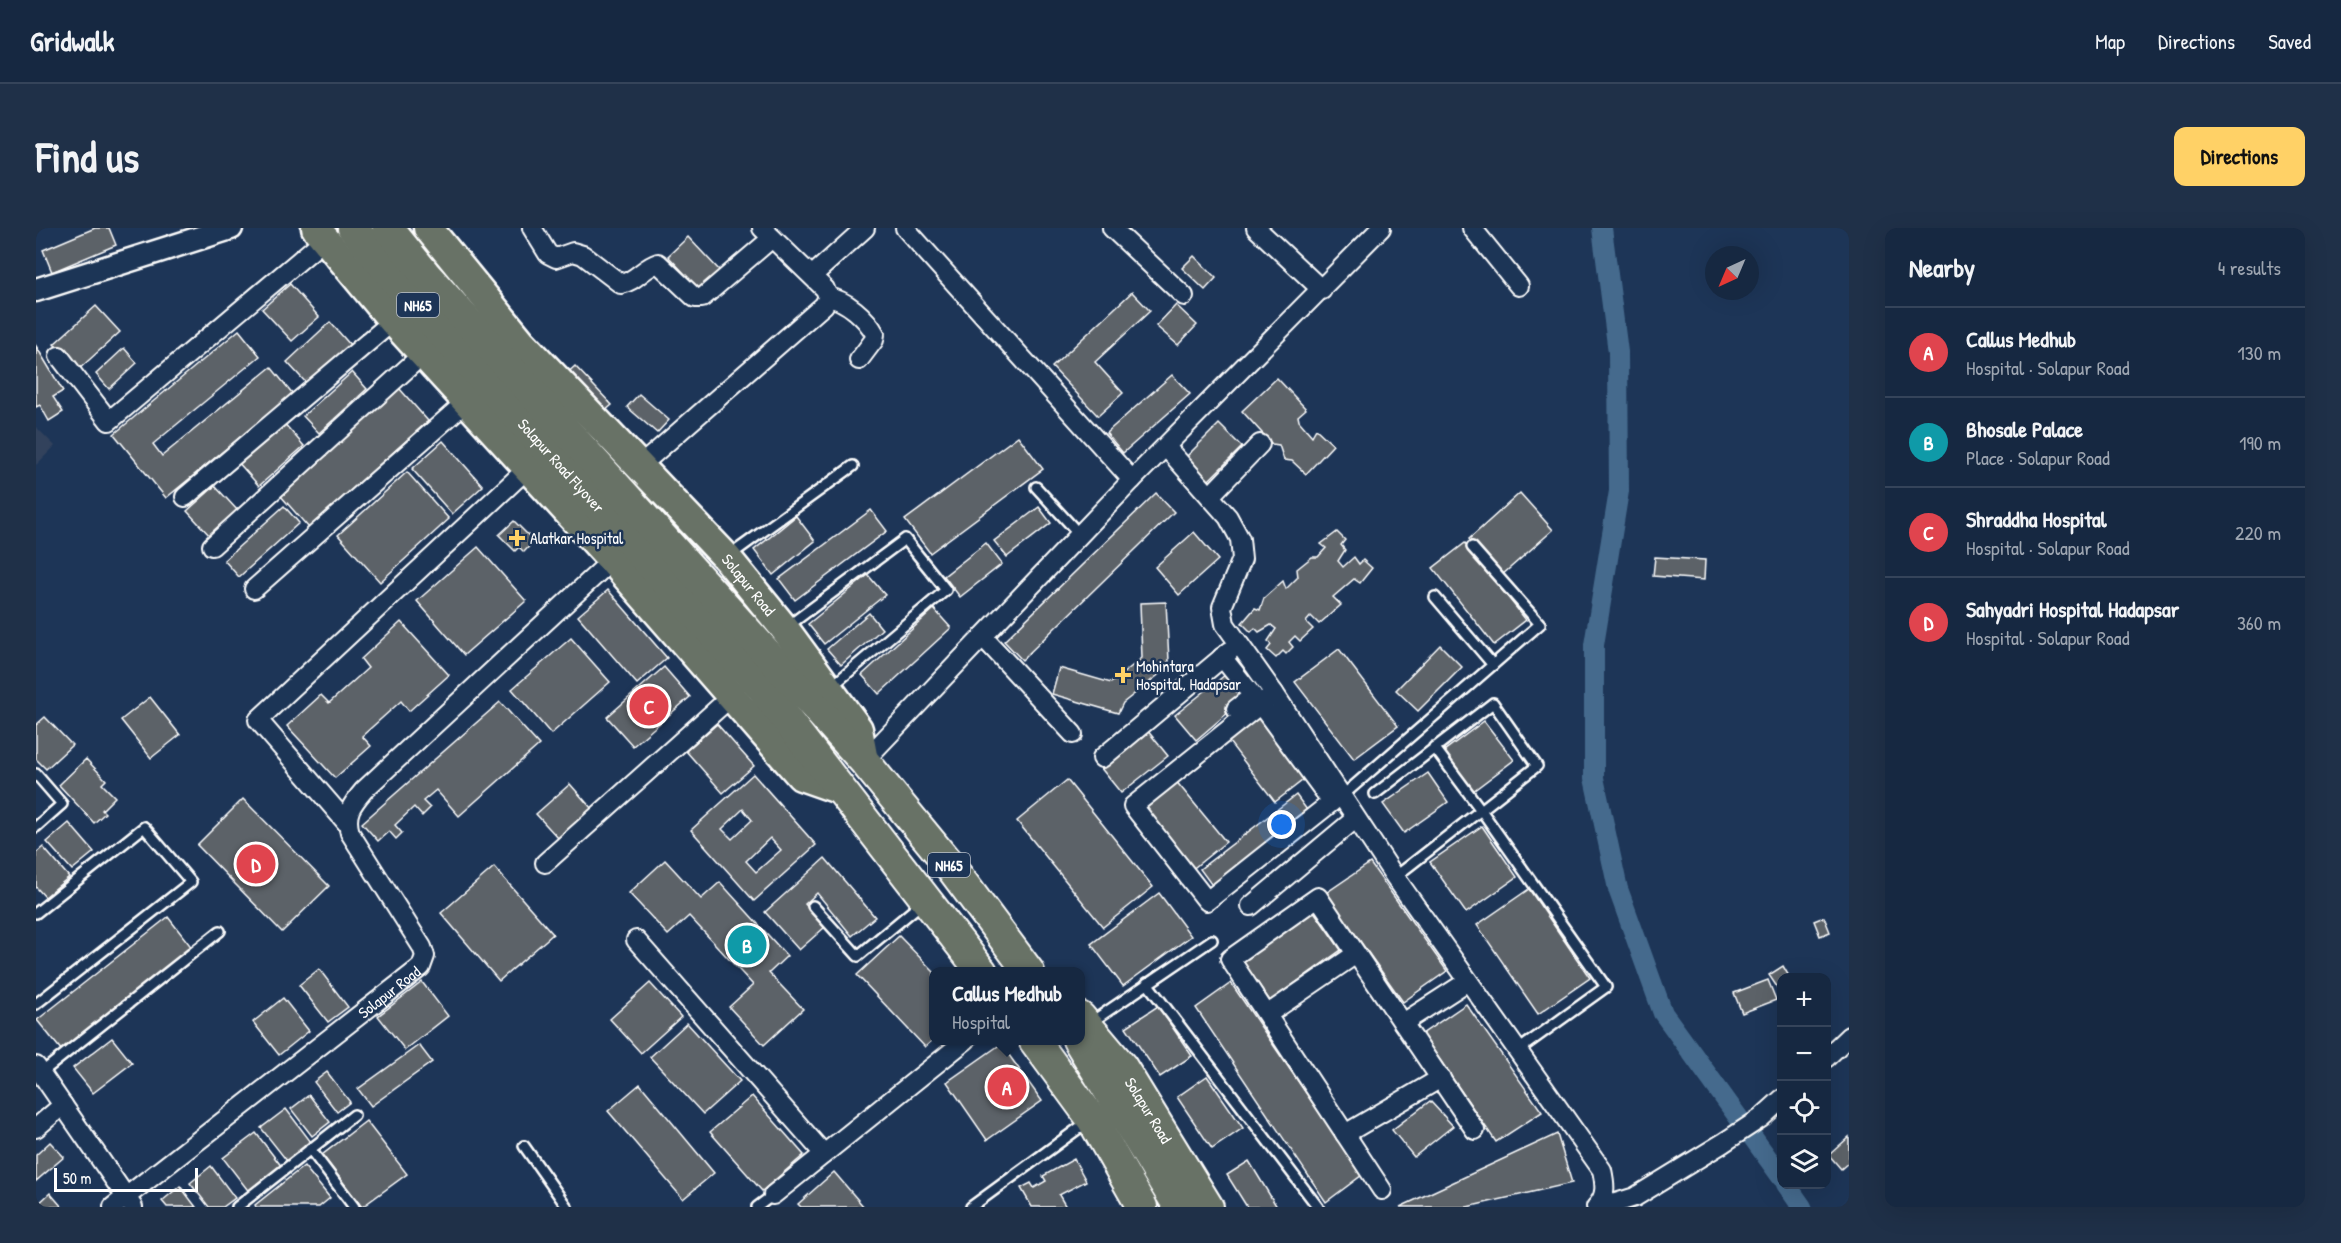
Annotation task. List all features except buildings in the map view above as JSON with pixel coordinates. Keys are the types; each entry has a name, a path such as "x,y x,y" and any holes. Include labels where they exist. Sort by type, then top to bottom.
{"highway":[{"name":"Solapur Road Flyover","path":"388,228 486,381 864,761"},
{"name":"Solapur Road Flyover","path":"331,232 405,292 762,688 838,789"},
{"name":"Solapur Road","path":"864,761 947,862 1025,967"},
{"name":"NH65","path":"838,789 978,967"},
{"name":"Solapur Road","path":"1085,1030 1122,1067 1208,1207"},
{"path":"1085,1033 1179,1207"},
{"path":"1037,1045 1092,1119 1142,1207"}],"main road":[{"name":"Solapur Road","path":"428,228 522,343 727,558 784,628 858,729 864,761"},
{"path":"331,232 393,321 423,354 486,381 528,468 733,695 801,776 838,789"}],"street":[{"path":"36,290 231,228"},
{"path":"532,228 548,255 555,258 573,252 584,255 621,284 628,283 658,263 695,298 706,298 767,233 825,289 828,297 824,305 640,466"},
{"path":"813,275 865,228"},
{"path":"905,228 1132,480"},
{"path":"1112,228 1184,297"},
{"path":"1256,228 1322,290"},
{"path":"864,761 1132,480 1381,228"},
{"path":"1472,228 1519,286"},
{"path":"58,356 109,421 331,232"},
{"path":"828,297 841,299 875,334 874,340 859,360"},
{"path":"185,497 393,321"},
{"path":"212,546 423,354"},
{"path":"255,589 486,381"},
{"path":"1210,496 1260,444"},
{"path":"1166,447 1228,517 1240,539 1242,559 1222,607 1225,624 1239,644 1267,698 1332,802 1207,901 1133,806 1267,698"},
{"name":"Solapur Road","path":"124,1204 421,967 425,956 422,947 350,833 346,822 258,720 528,468"},
{"path":"346,822 350,806 364,790 612,560"},
{"path":"983,637 1073,734"},
{"path":"1102,758 1239,644"},
{"path":"1126,795 1253,696 1222,657"},
{"path":"545,863 733,695"},
{"path":"1267,698 1341,797 1602,1170 1605,1187 1601,1202 1596,1207"},
{"path":"1251,906 1355,819"},
{"path":"1382,1190 1230,959 1318,897 1475,1130"},
{"path":"636,939 824,1154"},
{"path":"1268,1014 1356,954"},
{"path":"1403,1023 1468,981"},
{"path":"1831,1054 1849,1036"},
{"path":"772,1195 961,1045"},
{"path":"38,1069 124,1204"},
{"path":"1345,1134 1441,1078"},
{"path":"1602,1207 1635,1197 1761,1118 1777,1104"},
{"path":"36,1128 63,1105"}],"lane":[{"path":"727,558 853,466"},
{"path":"1036,487 1080,535"},
{"path":"784,628 905,539 946,590 829,689"},
{"path":"1341,797 1540,624 1472,547"},
{"path":"1435,597 1494,665"},
{"path":"1375,794 1493,703 1537,766 1395,877"},
{"path":"1434,747 1606,987 1517,1051"},
{"path":"36,774 62,804 36,827"},
{"path":"36,913 144,827 191,882 36,1004"},
{"path":"813,906 858,956 926,899"},
{"path":"38,1069 220,931"},
{"path":"1085,1025 1212,940"},
{"path":"1148,983 1318,1207"},
{"path":"242,1206 354,1115"},
{"path":"970,1207 1092,1119"},
{"path":"524,1146 567,1207"},
{"path":"310,1149 354,1207"},
{"path":"757,1207 772,1195"}],"shaded area":[{"path":"36,427 55,446 36,465"}],"waterway":[{"path":"1602,228 1618,352 1619,491 1594,645 1594,778 1618,889 1663,1013 1777,1171"},
{"path":"1789,1189 1802,1207"}],"place":[{"name":"Alatkar Hospital","path":"517,538"},
{"name":"Mohintara Hospital, Hadapsar","path":"1123,675"},
{"name":"Shraddha Hospital","path":"649,706"},
{"name":"Sahyadri Hospital Hadapsar","path":"256,864"},
{"name":"Bhosale Palace","path":"747,945"},
{"name":"Callus Medhub","path":"1007,1087"}]}
